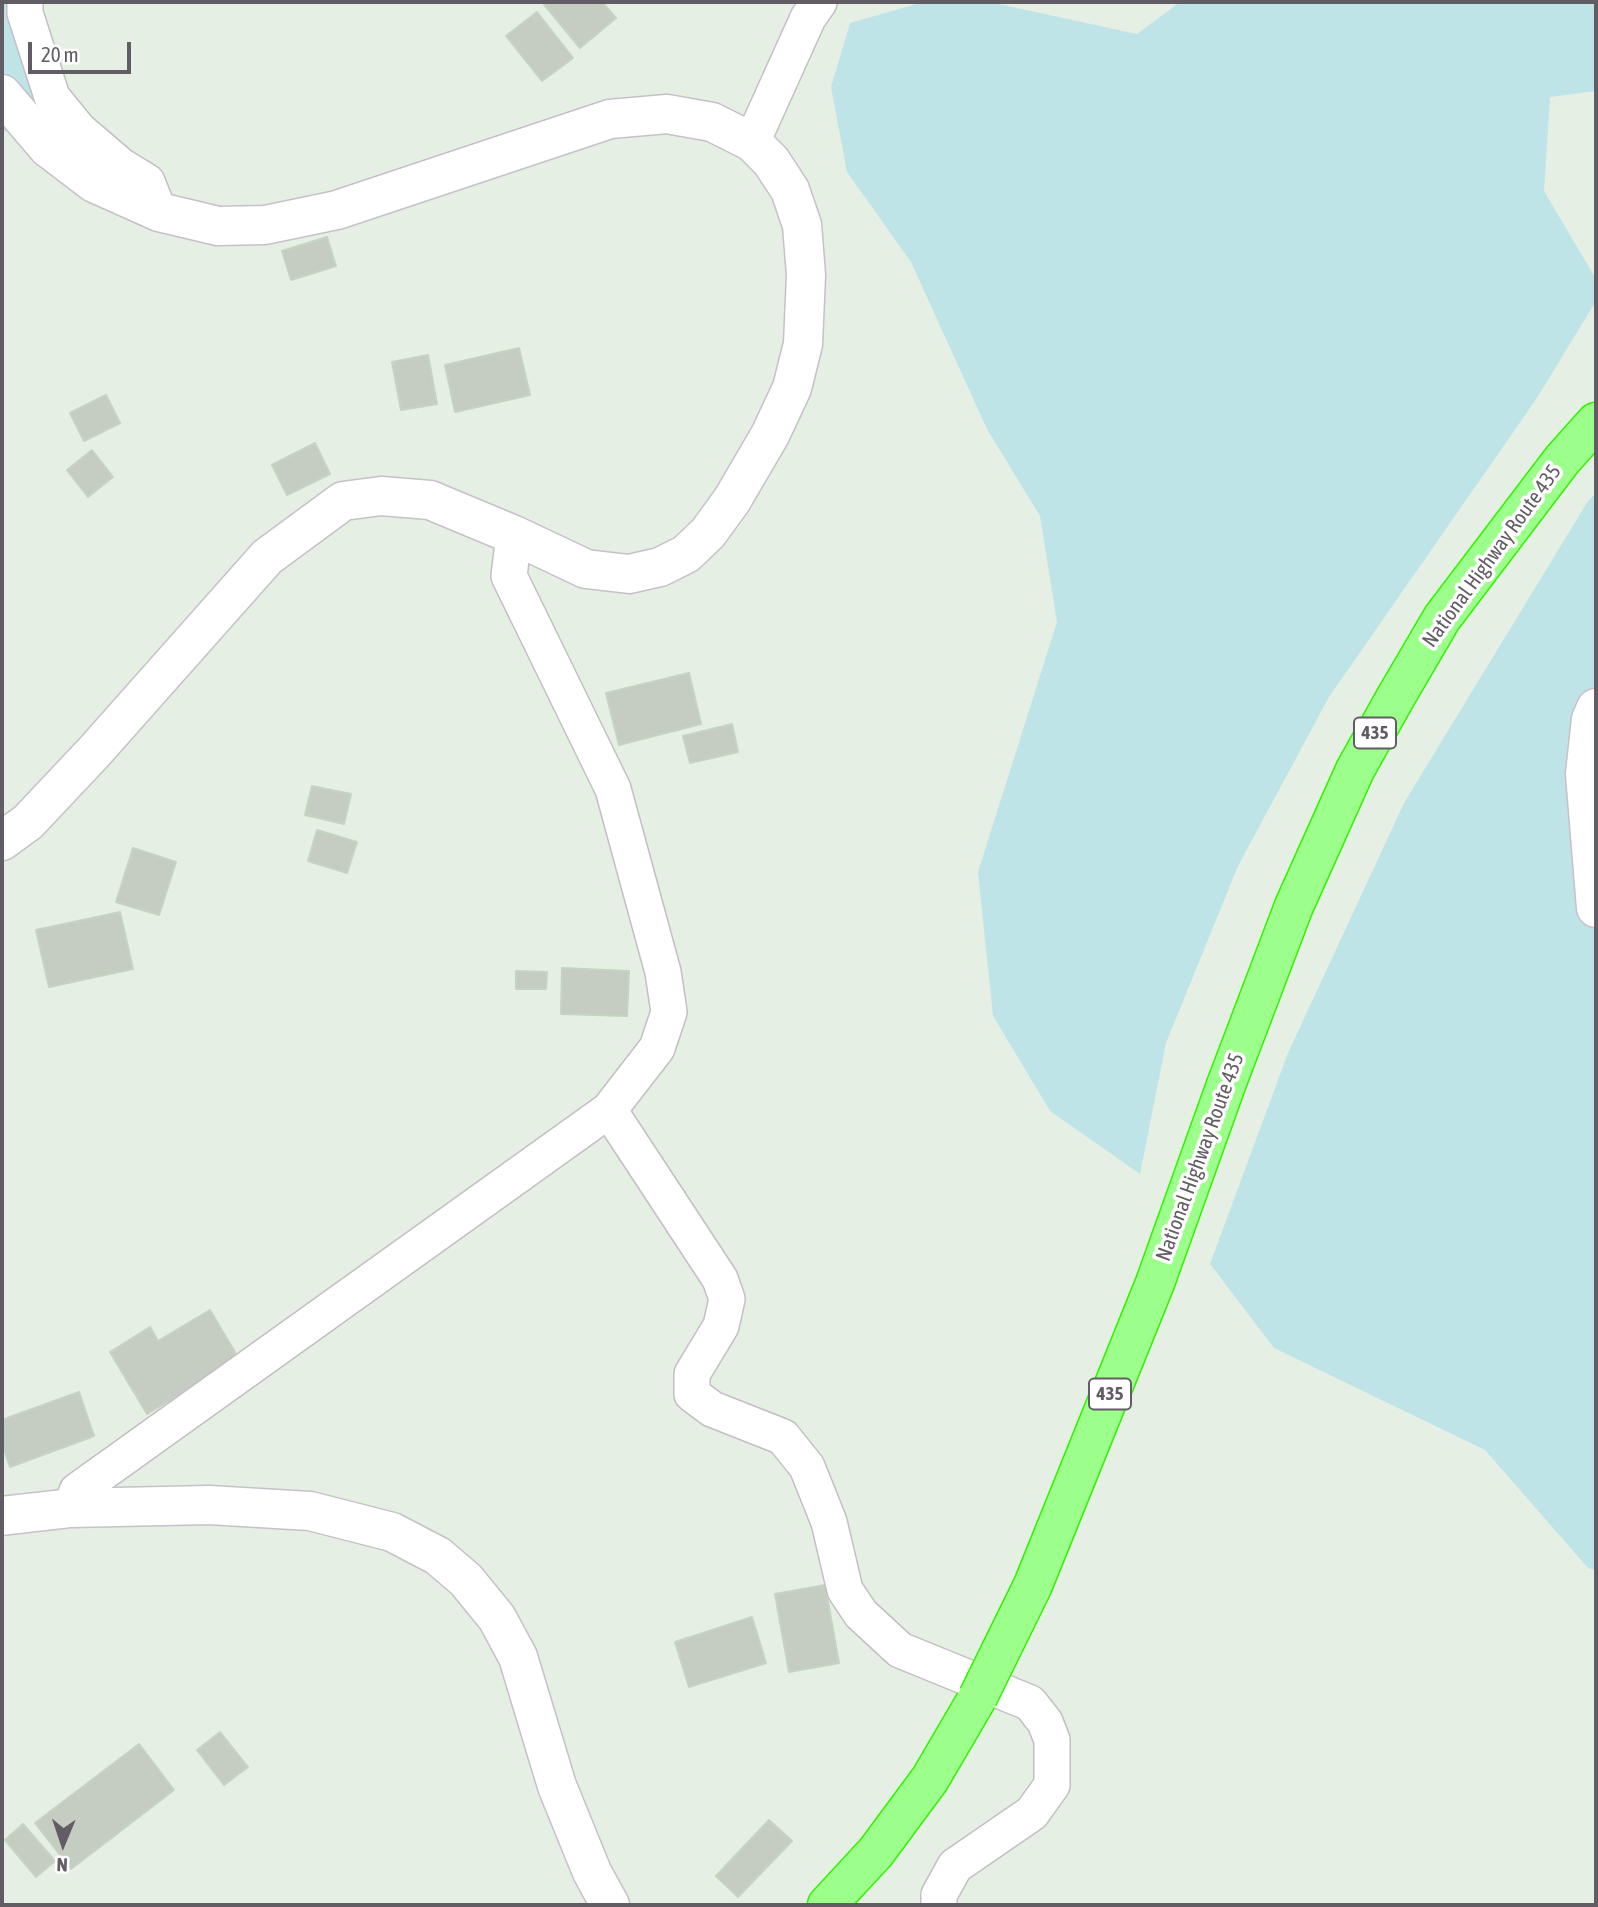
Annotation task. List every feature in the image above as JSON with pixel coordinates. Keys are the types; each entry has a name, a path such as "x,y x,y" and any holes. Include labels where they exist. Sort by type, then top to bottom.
{"highway":[{"name":"National Highway Route 435","path":"827,1905 876,1852 930,1779 978,1697 1033,1585 1155,1283 1294,906 1355,770 1442,618 1562,460 1596,422"}],"street":[{"path":"24,2 25,13 52,97 79,130 121,166 147,182 159,212"},
{"path":"752,142 808,18 819,2"},
{"path":"2,94 48,148 94,183 159,212 218,226 265,225 337,210 610,120 667,114 712,122 752,142 771,161 790,190 802,225 806,275 803,344 792,388 770,435 732,500 708,533 686,554 660,568 629,575 586,569 430,500 381,496 343,501 267,557 94,752 28,822 2,841"},
{"path":"71,1508 77,1491 609,1110 657,1048 669,1012 663,972 613,789 509,576 514,535"},
{"path":"1596,708 1591,719 1585,774 1596,908"},
{"path":"609,1110 720,1279 727,1299 720,1326 692,1374 692,1394 712,1409 783,1437 807,1467 829,1522 845,1590 861,1614 900,1650 1030,1703 1045,1722 1052,1740 1052,1785 1032,1813 955,1866 939,1895 939,1905"},
{"path":"2,1516 71,1508 209,1505 310,1511 392,1532 438,1556 466,1580 497,1618 518,1657 557,1786 592,1872 610,1905"}],"shaded area":[{"path":"2,2 6,2 35,95 2,135"},
{"path":"924,2 989,2 1137,34 1180,2 1596,2 1596,91 1550,97 1544,191 1596,279 1596,301 1537,398 1329,697 1238,866 1166,1043 1140,1174 1050,1111 993,1016 978,872 1057,622 1040,516 987,429 911,262 847,172 831,87 850,23"},
{"path":"1596,493 1596,1570 1588,1568 1485,1450 1274,1348 1210,1264 1288,1053 1404,803 1588,501"}],"building":[{"path":"542,2 602,2 616,18 580,48"},
{"path":"537,12 573,58 542,81 506,36"},
{"path":"327,237 336,266 291,280 282,251"},
{"path":"519,348 530,395 455,412 445,365"},
{"path":"428,355 437,404 401,410 392,362"},
{"path":"106,395 120,423 84,441 70,413"},
{"path":"315,443 330,474 287,495 272,465"},
{"path":"92,450 113,477 88,497 67,470"},
{"path":"689,673 701,724 619,745 606,693"},
{"path":"732,724 738,752 690,763 683,736"},
{"path":"312,786 351,794 344,824 305,815"},
{"path":"317,830 357,842 347,873 308,861"},
{"path":"133,848 176,862 159,915 116,902"},
{"path":"120,912 133,969 49,987 36,930"},
{"path":"562,968 629,971 627,1016 561,1014"},
{"path":"516,971 547,972 546,989 516,989"},
{"path":"210,1310 239,1359 147,1414 110,1352 150,1327 158,1341"},
{"path":"79,1392 94,1436 10,1467 2,1444 2,1420"},
{"path":"825,1585 839,1663 789,1672 775,1594"},
{"path":"752,1617 766,1663 689,1687 675,1642"},
{"path":"220,1732 248,1767 224,1785 197,1750"},
{"path":"139,1744 174,1790 71,1869 35,1823"},
{"path":"769,1820 792,1841 738,1897 716,1876"},
{"path":"23,1824 55,1861 36,1877 5,1840"}]}
